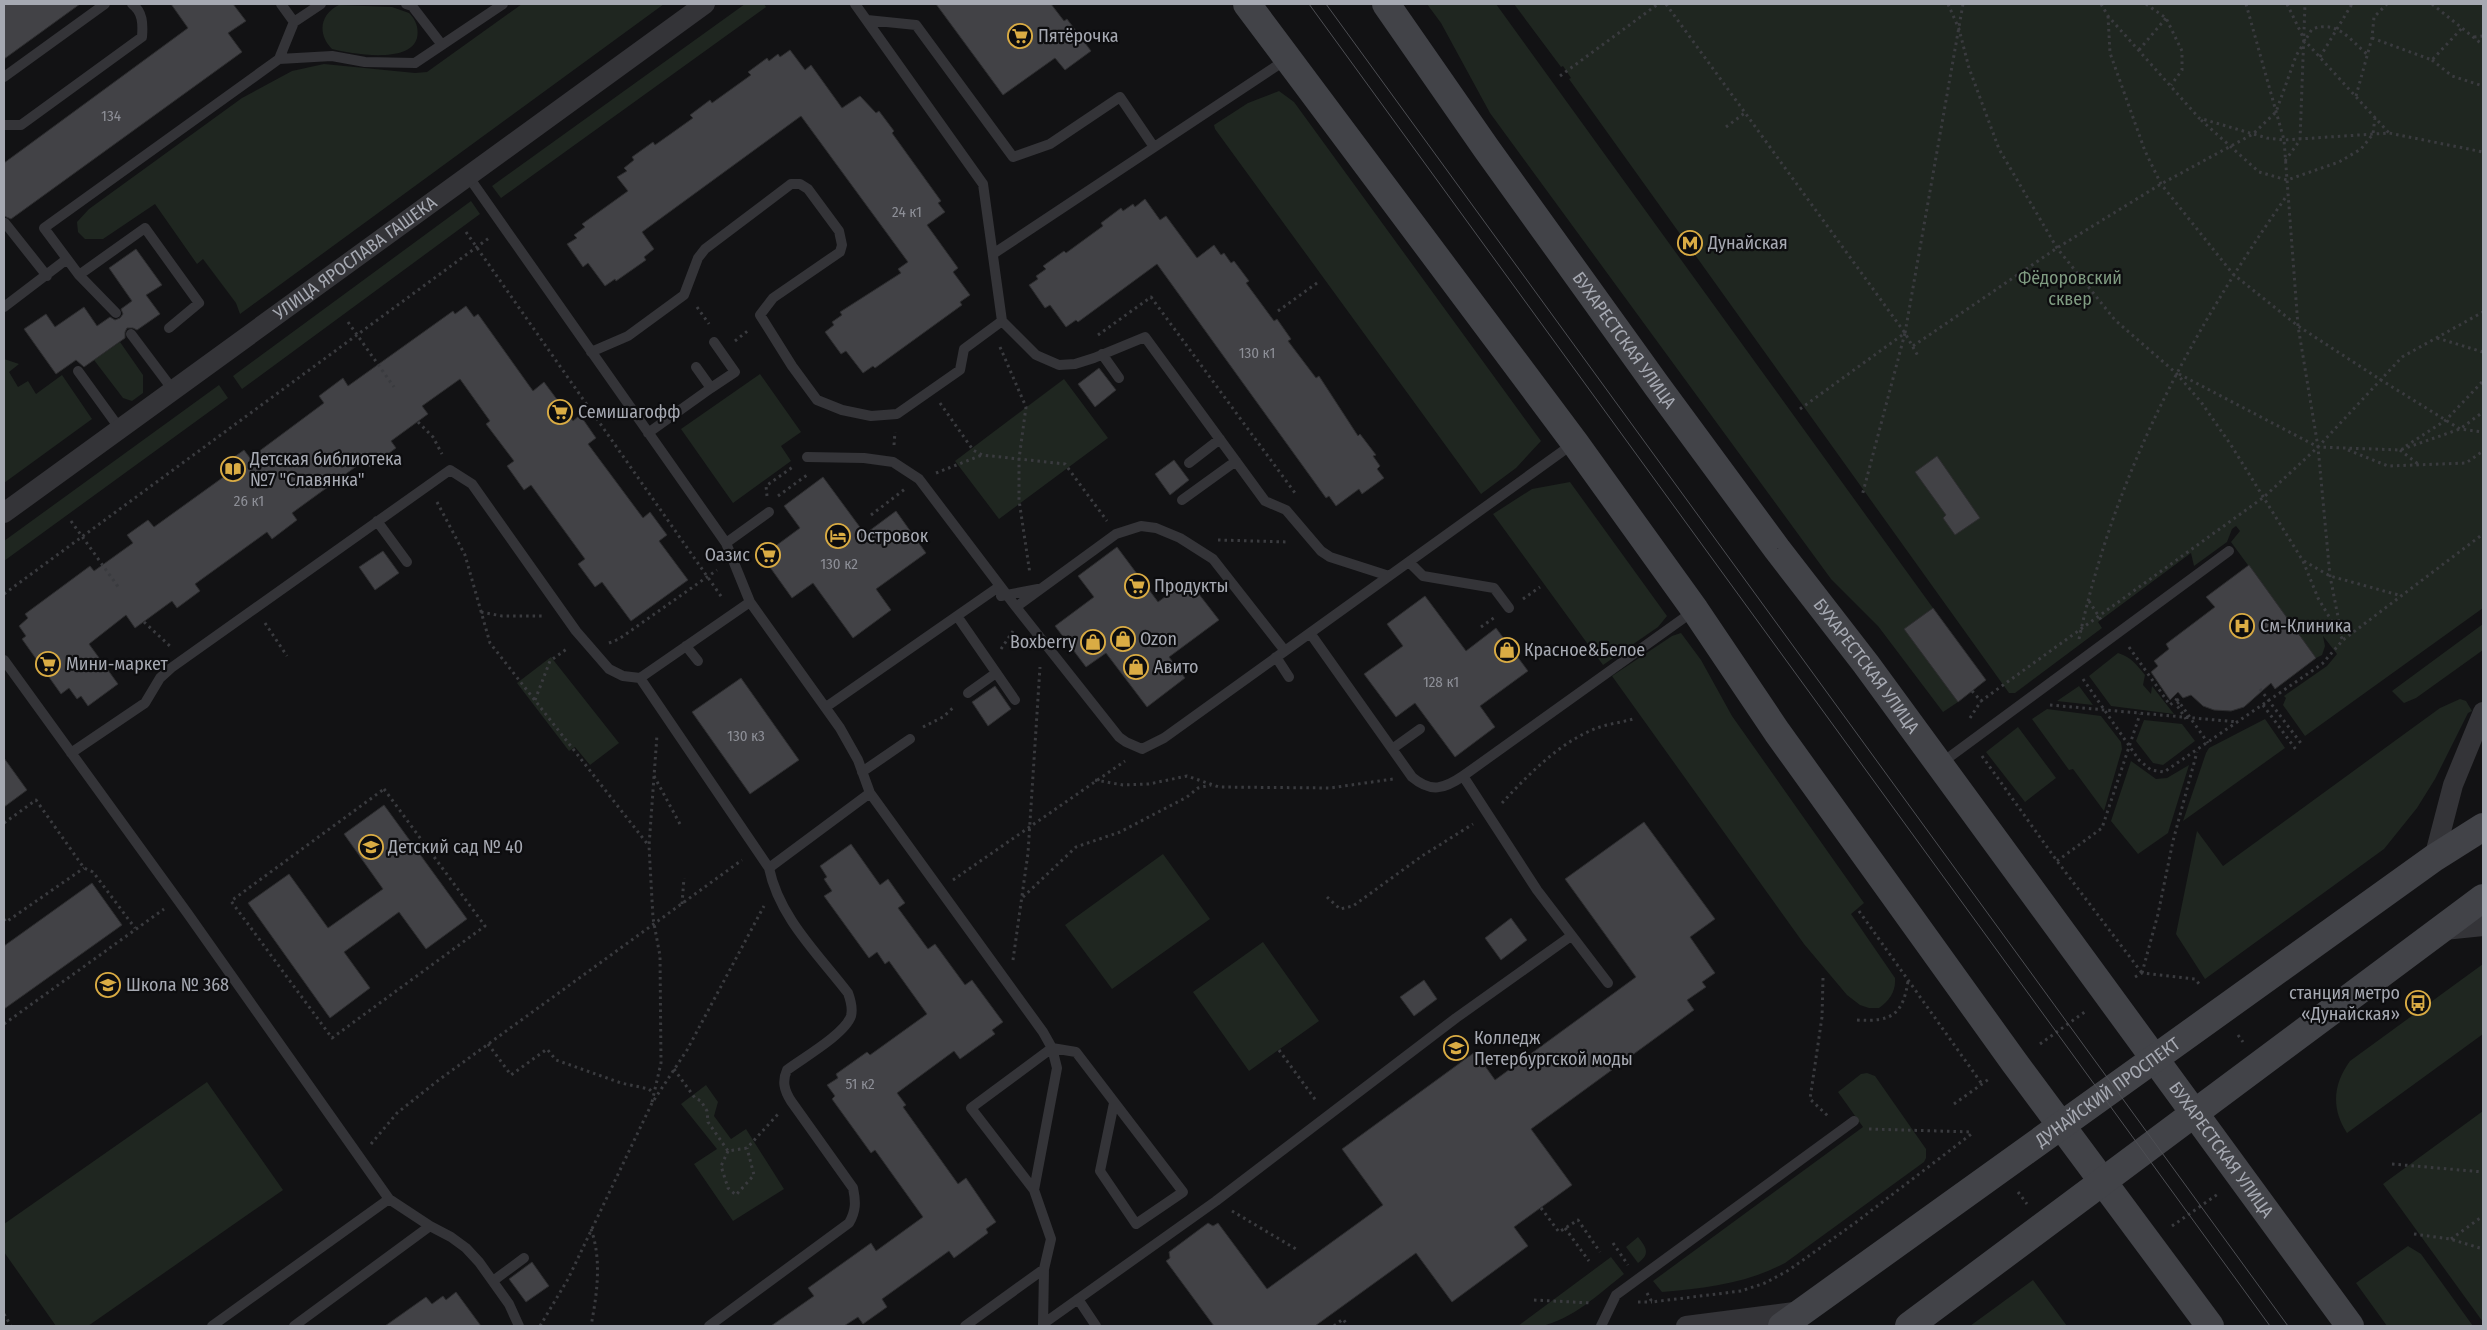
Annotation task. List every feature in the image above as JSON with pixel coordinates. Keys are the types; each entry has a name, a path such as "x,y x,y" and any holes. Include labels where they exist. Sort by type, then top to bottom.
{"street":[{"name":"УЛИЦА ЯРОСЛАВА ГАШЕКА","path":"4,513 705,4"},
{"path":"1247,4 1287,59 1316,93 1575,443 1696,610 1783,740 2210,1326"},
{"name":"БУХАРЕСТСКАЯ УЛИЦА","path":"1386,4 1430,64 1486,148 1657,386 1939,765 2350,1326"},
{"path":"2434,858 2453,785 2483,712"},
{"name":"ДУНАЙСКИЙ ПРОСПЕКТ","path":"1792,1318 2434,858 2483,827"},
{"path":"1909,1326 2444,930 2483,898"},
{"path":"2444,930 2483,926"},
{"path":"1686,1326 1792,1318"}],"lane":[{"path":"4,78 105,4"},
{"path":"4,126 21,125 142,37 143,22 136,7 132,4"},
{"path":"282,4 294,22"},
{"path":"116,312 79,275 44,228 279,59 294,22 321,4"},
{"path":"406,4 412,6 442,45"},
{"path":"279,59 332,56 365,62 415,63 503,4"},
{"path":"855,4 984,184 1002,321 1036,356 1059,365 1075,364 1145,337 1265,501 1286,510 1314,544 1330,557 1388,576"},
{"path":"867,20 916,24 1013,157 1050,144 1120,97 1154,147"},
{"path":"993,254 1287,59"},
{"path":"468,176 726,543 750,602 840,728 862,772 870,793 1043,1032 1052,1048 1057,1068 1034,1190"},
{"path":"591,352 628,336 684,295 698,258 705,249 791,184 800,184 808,189 839,231 842,245 840,252 773,298 760,315 792,366 817,400 842,410 871,416 897,414 960,370 964,349 1002,321"},
{"path":"5,223 47,276"},
{"path":"79,275 145,228 199,303 169,328"},
{"path":"4,307 67,259"},
{"path":"131,334 173,390"},
{"path":"648,432 735,372 714,342"},
{"path":"1102,354 1119,378"},
{"path":"696,367 711,388"},
{"path":"78,372 120,429"},
{"path":"1189,462 1220,439"},
{"path":"807,457 832,456 893,462 919,479 1003,591 1119,737 1142,750 1164,738 1575,443"},
{"path":"1182,500 1236,461"},
{"path":"71,753 145,703 160,678 184,659 450,470 472,484 565,616 609,669 623,676 640,678 750,602"},
{"path":"726,543 769,508"},
{"path":"378,521 407,562"},
{"path":"1016,607 1116,534 1141,526 1156,528 1180,538 1213,559 1280,654 1289,676"},
{"path":"1939,765 2229,551"},
{"path":"1409,562 1423,576 1494,588 1509,608"},
{"path":"826,706 981,599 1003,591 1042,589"},
{"path":"1310,633 1412,777 1423,787 1437,788 1450,785 1696,610"},
{"path":"957,616 1015,700"},
{"path":"686,646 698,661"},
{"path":"4,660 188,914 389,1199 466,1248 509,1304 519,1326"},
{"path":"968,693 996,673"},
{"path":"640,678 770,868 774,888 783,908 848,993 852,1004 850,1017 843,1029 787,1070 784,1086 791,1101 853,1188 856,1200 855,1213 849,1223 709,1326"},
{"path":"1392,748 1420,729"},
{"path":"862,772 910,739"},
{"path":"1463,776 1537,890 1608,983"},
{"path":"770,868 870,793"},
{"path":"1043,1325 1216,1201 1456,1018 1571,936"},
{"path":"1043,1325 1044,1269 1051,1239 1034,1190 971,1108 1052,1048 1076,1052 1183,1192 1136,1224 1100,1171 1114,1102"},
{"path":"1601,1326 1616,1295 1857,1125"},
{"path":"212,1326 389,1199"},
{"path":"294,1326 430,1226"},
{"path":"492,1281 524,1258"},
{"path":"965,1326 1044,1269"},
{"path":"1078,1299 1096,1326"}],"path":[{"path":"1560,76 1658,4"},
{"path":"1666,4 1905,333 1918,356"},
{"path":"1948,4 1959,29 1969,68 1999,150 2057,248 2115,320 2176,373 2231,445 2303,561 2318,598 2343,640"},
{"path":"1862,496 1905,333 1963,4"},
{"path":"2101,4 2108,16 2199,118 2259,172 2286,180 2339,162 2361,150 2373,134 2375,117"},
{"path":"2146,4 2166,18 2182,51 2182,70 2170,85"},
{"path":"2246,4 2284,140 2284,161 2298,326 2318,447 2330,576 2343,640"},
{"path":"2287,4 2305,40 2389,133"},
{"path":"2284,161 2300,140 2305,4"},
{"path":"2320,57 2352,4"},
{"path":"2356,96 2372,38 2374,17 2387,4"},
{"path":"2433,4 2483,45"},
{"path":"2108,16 2110,53 2145,152 2161,184 2233,274 2298,326 2382,380 2460,429 2483,432"},
{"path":"2139,50 2166,18"},
{"path":"1912,346 2057,248 2161,184 2253,134 2276,112 2296,56 2312,29 2322,26 2337,28 2368,55"},
{"path":"2432,60 2462,28"},
{"path":"2474,37 2483,36"},
{"path":"2372,38 2432,60 2452,76 2483,87"},
{"path":"1726,127 1746,112"},
{"path":"2199,118 2253,134 2284,140 2389,133 2483,152"},
{"path":"2288,194 2233,274 2176,373 2135,457 2099,560 2073,666 2139,760 2151,770 2164,772 2322,664 2343,640 2483,534"},
{"path":"4,594 504,228"},
{"path":"466,232 734,614"},
{"path":"1278,310 1317,283"},
{"path":"684,295 693,301 720,338 720,352"},
{"path":"1095,337 1151,297 1298,496"},
{"path":"2142,973 2057,861 1963,729 1981,701 2082,626 2099,616 2264,497 2318,447 2402,357 2483,312"},
{"path":"720,352 763,320"},
{"path":"348,322 394,387"},
{"path":"1800,409 1905,333"},
{"path":"2437,338 2483,352"},
{"path":"1002,352 1026,407 1019,458 1019,500 1030,579"},
{"path":"2176,373 2318,447 2400,450 2460,429 2483,412"},
{"path":"2400,450 2446,420 2483,382"},
{"path":"950,418 974,450 982,455"},
{"path":"418,422 433,436 450,470"},
{"path":"2345,448 2388,466 2466,463 2483,451"},
{"path":"2400,450 2419,465"},
{"path":"950,468 982,455 1065,464 1110,525"},
{"path":"769,508 832,456"},
{"path":"769,508 766,486 807,457"},
{"path":"871,515 919,479"},
{"path":"428,486 465,555 490,643 649,846"},
{"path":"71,521 119,588"},
{"path":"1180,538 1314,544"},
{"path":"591,648 620,639 732,559"},
{"path":"2303,561 2330,576 2402,596"},
{"path":"2088,600 2170,705 2177,699"},
{"path":"255,608 287,656"},
{"path":"481,612 502,616 565,616"},
{"path":"144,622 184,659"},
{"path":"535,700 550,661 582,637"},
{"path":"1012,969 1023,897 1040,662"},
{"path":"2260,688 2303,746"},
{"path":"1972,691 1981,701"},
{"path":"2177,699 2176,704 2186,719"},
{"path":"2177,699 2208,743"},
{"path":"652,1103 661,1063 660,956 654,924 649,846 653,774 660,705"},
{"path":"2044,705 2192,720 2238,722"},
{"path":"2263,705 2297,751"},
{"path":"2057,861 2102,828 2131,746 2140,714"},
{"path":"2142,973 2158,914 2173,841 2197,751"},
{"path":"952,881 1095,780 1128,759"},
{"path":"653,774 681,826"},
{"path":"1095,780 1123,785 1149,784 1187,776 1219,787 1330,788 1412,777"},
{"path":"1023,897 1076,847 1120,832 1187,797 1198,788 1212,784"},
{"path":"384,789 485,926 332,1038 231,902 384,789"},
{"path":"4,822 36,800 84,868 92,872 136,928"},
{"path":"369,1147 398,1113 488,1044 736,864"},
{"path":"4,919 6,922 84,868"},
{"path":"682,904 684,878"},
{"path":"1858,911 1982,1084"},
{"path":"540,1326 568,1279 590,1228 652,1103 687,1050 759,914"},
{"path":"4,1024 136,928 152,919"},
{"path":"2135,977 2142,973 2195,979 2200,985"},
{"path":"1810,1099 1822,1017 1823,978"},
{"path":"1858,1020 1872,1021 1892,1017 1900,1008 1905,996 1908,980"},
{"path":"2040,1044 2086,1011"},
{"path":"2238,1035 2243,1042"},
{"path":"488,1044 511,1076 547,1049 556,1060 621,1083 649,1089 653,1092"},
{"path":"1279,1050 1328,1116"},
{"path":"674,1069 695,1098 701,1101 707,1111 708,1122 728,1151"},
{"path":"1954,1104 1989,1079"},
{"path":"728,1151 747,1148 791,1101"},
{"path":"1613,1243 1652,1302 1741,1290 1765,1283 1789,1270 1855,1223 1974,1132 1857,1125"},
{"path":"728,1151 721,1166 728,1188 736,1195 754,1175 747,1148"},
{"path":"2392,1164 2483,1172"},
{"path":"2019,1193 2027,1204"},
{"path":"2172,1226 2218,1194"},
{"path":"1216,1201 1296,1249"},
{"path":"1541,1208 1559,1232 1578,1220 1600,1252"},
{"path":"2450,1239 2483,1216"},
{"path":"590,1228 597,1247 597,1293 591,1326"},
{"path":"1566,1228 1589,1261"},
{"path":"2414,1234 2450,1239 2483,1249"},
{"path":"1534,1300 1591,1304"},
{"path":"4,1314 12,1326"},
{"path":"1334,1326 1343,1319 1348,1326"}],"green space":[{"path":"522,4 664,4 240,314 236,303 203,259 197,264 155,204 103,239 85,239 78,232 77,222 89,209 242,98 292,71 324,64 415,73 427,72"},
{"path":"745,4 764,4 766,7 501,198 492,186"},
{"path":"1427,4 1496,4 1933,608 1905,629 1958,702 1943,712 1878,626 1831,579 1490,113 1441,23"},
{"name":"Фёдоровский сквер","path":"1514,4 2483,4 2483,608 2305,736 2283,705 2286,698 2284,696 2327,666 2337,654 2323,636 2325,646 2322,655 2316,658 2231,542 2240,531 2236,526 2232,529 2227,542 2194,566 2191,553 2098,622 2102,628 2015,693 2009,693 1569,79 1571,78 1563,66 1561,67"},
{"path":"339,5 392,7 409,13 416,24 417,38 412,46 404,51 392,54 366,55 332,49 324,37 323,25 324,19 328,14"},
{"path":"1279,91 1294,102 1541,441 1516,468 1481,494 1215,129 1214,125 1248,103"},
{"path":"471,201 480,214 242,389 233,376"},
{"path":"120,342 143,375 143,393 132,401 123,398 94,360"},
{"path":"4,359 19,364 9,372 18,387 28,381 36,394 62,375 92,419 4,483"},
{"path":"760,374 801,432 781,446 791,461 733,503 681,429"},
{"path":"1064,379 1108,438 999,519 955,461"},
{"path":"219,385 228,398 4,561 4,541"},
{"path":"1570,482 1667,616 1658,627 1603,665 1493,514 1532,489"},
{"path":"2483,624 2483,650 2416,698 2404,703 2392,691"},
{"path":"1681,633 1701,660 1732,716 1864,903 1851,914 1895,978 1892,995 1879,1008 1869,1008 1860,1005 1847,995 1804,944 1612,676 1672,636"},
{"path":"2118,653 2130,659 2136,665 2145,675 2143,685 2151,694 2152,686 2174,714 2111,706 2089,676"},
{"path":"551,657 619,743 590,765 575,747 569,751 517,683"},
{"path":"2079,686 2093,705 2057,701"},
{"path":"2460,699 2466,701 2472,711 2468,713 2435,779 2417,808 2384,849 2205,979 2176,934 2197,831 2223,866 2440,708"},
{"path":"2047,709 2101,716 2121,742 2122,749 2104,811 2073,769 2069,770 2032,719"},
{"path":"2265,719 2285,748 2183,821 2209,748"},
{"path":"2144,720 2182,724 2195,741 2163,765 2153,763 2136,741"},
{"path":"2018,727 2056,778 2025,802 1986,752"},
{"path":"2131,761 2156,779 2167,778 2189,765 2168,833 2138,854 2111,821"},
{"path":"1163,854 1210,919 1112,989 1065,925"},
{"path":"1263,942 1319,1021 1249,1071 1193,992"},
{"path":"2483,964 2483,1034 2347,1133 2338,1115 2336,1097 2340,1079 2350,1061"},
{"path":"1867,1073 1875,1076 1926,1149 1924,1162 1785,1263 1755,1276 1725,1284 1662,1292 1653,1281 1863,1127 1838,1092 1861,1074"},
{"path":"207,1082 283,1190 88,1326 56,1326 4,1252 4,1224"},
{"path":"706,1085 718,1102 714,1116 731,1139 746,1129 784,1189 733,1221 694,1164 717,1149 681,1104"},
{"path":"2483,1111 2483,1322 2383,1184"},
{"path":"1638,1237 1646,1253 1645,1257 1638,1263 1626,1247"},
{"path":"2408,1246 2421,1254 2473,1326 2387,1326 2356,1283"},
{"path":"1611,1257 1624,1274 1585,1305 1552,1323 1538,1326 1518,1326"},
{"path":"2033,1280 2067,1326 1970,1326"}],"building":[{"path":"4,4 80,4 4,59"},
{"path":"171,4 233,4 246,21 228,33 242,52 11,219 4,216 4,163 188,28"},
{"name":"Пятёрочка","path":"936,4 1051,4 1064,21 1067,19 1091,51 1065,70 1055,58 1003,95"},
{"path":"790,50 805,70 811,65 842,108 860,96 876,113 879,111 894,131 892,133 941,201 938,203 945,212 927,225 958,268 953,272 970,295 960,302 962,305 875,368 873,366 863,373 846,351 841,354 825,332 834,325 832,322 842,315 840,312 901,273 898,269 908,262 801,116 642,232 654,249 644,257 646,260 616,281 615,279 605,286 588,263 583,267 567,244 577,238 574,235 585,227 582,224 628,191 617,177 627,171 624,168 634,160 632,157 653,142 655,145 693,118 690,115 710,100 712,103 751,75 748,72 767,58 769,61 778,54 780,57"},
{"path":"1145,199 1160,220 1166,216 1197,258 1214,245 1221,255 1224,253 1231,263 1234,261 1249,281 1246,283 1274,321 1277,319 1291,339 1288,341 1316,378 1319,376 1358,436 1360,434 1376,455 1373,456 1380,466 1377,469 1384,478 1362,494 1359,489 1336,506 1329,496 1326,498 1157,264 1078,322 1076,320 1066,327 1050,305 1045,308 1029,285 1038,279 1036,276 1046,269 1043,266 1064,251 1066,253 1103,226 1101,223 1121,208 1123,211 1133,204 1135,207"},
{"path":"136,249 162,285 146,295 160,314 137,330 127,328 125,338 84,367 76,360 56,374 24,329 46,314 55,327 84,307 97,326 110,317 115,320 120,318 123,314 121,309 132,301 109,268"},
{"path":"466,306 474,317 478,314 533,391 544,382 573,421 580,415 596,438 588,444 643,518 650,512 667,535 659,541 688,580 631,621 602,582 595,587 578,564 585,559 531,485 524,490 507,466 514,461 486,424 490,421 460,379 422,406 428,414 391,441 396,448 370,467 365,460 292,513 297,520 272,539 267,532 195,584 200,591 177,608 172,601 135,628 126,615 89,644 118,684 88,706 81,696 77,699 69,688 61,694 22,639 26,636 19,626 28,618 25,614 90,566 94,571 133,543 127,535 148,520 154,527 229,473 223,465 244,450 250,458 324,403 319,396 343,378 348,386 453,311 455,314"},
{"path":"1099,368 1116,390 1095,407 1078,384"},
{"path":"1937,456 1980,518 1955,535 1943,518 1946,515 1915,472"},
{"path":"1174,460 1189,480 1170,495 1155,474"},
{"path":"823,477 865,534 896,511 926,553 876,589 891,610 853,638 813,583 792,598 762,556 800,528 784,506"},
{"path":"1117,547 1158,602 1188,580 1219,620 1169,657 1185,678 1147,707 1106,653 1086,667 1055,626 1094,597 1078,576"},
{"path":"383,551 399,573 375,590 359,567"},
{"name":"См-Клиника","path":"2249,565 2316,658 2275,689 2271,683 2244,707 2231,711 2214,710 2203,706 2191,695 2183,698 2178,692 2170,700 2151,672 2158,666 2154,661 2169,649 2166,644 2215,607 2206,597"},
{"path":"1425,596 1466,651 1496,628 1528,671 1480,706 1495,727 1455,757 1415,703 1396,717 1364,674 1403,646 1387,624"},
{"path":"1933,608 1986,680 1958,702 1904,629"},
{"path":"741,678 799,760 750,794 692,712"},
{"path":"995,686 1011,709 988,726 972,702"},
{"path":"4,758 27,790 4,807"},
{"path":"384,805 467,919 426,949 399,912 344,952 370,988 330,1018 248,903 289,874 328,928 383,889 344,834"},
{"path":"1644,822 1715,919 1690,937 1715,973 1702,982 1706,987 1687,1000 1694,1010 1531,1129 1572,1185 1514,1227 1528,1246 1452,1302 1416,1253 1315,1326 1214,1326 1166,1261 1170,1258 1169,1252 1208,1223 1213,1226 1218,1223 1267,1289 1383,1205 1342,1149 1475,1052 1495,1080 1636,977 1565,879"},
{"path":"851,844 880,885 888,879 905,903 898,908 928,949 935,944 965,985 972,980 1003,1022 992,1030 995,1034 960,1059 954,1051 897,1093 906,1105 903,1107 958,1184 966,1178 996,1222 986,1229 988,1233 954,1258 949,1251 882,1299 887,1307 863,1324 858,1317 844,1326 771,1326 814,1296 808,1288 871,1243 876,1251 923,1217 875,1150 871,1153 832,1099 835,1096 827,1085 838,1078 836,1074 867,1052 870,1055 927,1014 889,961 885,964 877,952 869,958 824,896 832,891 824,879 827,877 820,866"},
{"path":"92,883 122,925 4,1009 4,946"},
{"path":"1511,918 1527,940 1501,960 1485,938"},
{"path":"1424,980 1437,999 1414,1016 1400,997"},
{"path":"532,1262 549,1286 526,1302 509,1279"},
{"path":"456,1292 481,1326 385,1326 426,1297 432,1304 443,1296 446,1300"}],"tram line":[{"path":"1309,4 2270,1326"},
{"path":"1326,4 2288,1326"}],"place":[{"name":"Пятёрочка","path":"1020,36"},
{"name":"Дунайская","path":"1690,243"},
{"name":"Семишагофф","path":"560,412"},
{"name":"Детская библиотека №7 \"Славянка\"","path":"233,469"},
{"name":"Островок","path":"838,536"},
{"name":"Оазис","path":"768,555"},
{"name":"Продукты","path":"1137,586"},
{"name":"См-Клиника","path":"2242,626"},
{"name":"Ozon","path":"1123,639"},
{"name":"Boxberry","path":"1093,642"},
{"name":"Красное&Белое","path":"1507,650"},
{"name":"Мини-маркет","path":"48,664"},
{"name":"Авито","path":"1136,667"},
{"name":"Детский сад № 40","path":"371,847"},
{"name":"Школа № 368","path":"108,985"},
{"name":"станция метро «Дунайская»","path":"2418,1003"},
{"name":"Колледж Петербургской моды","path":"1456,1048"}]}
